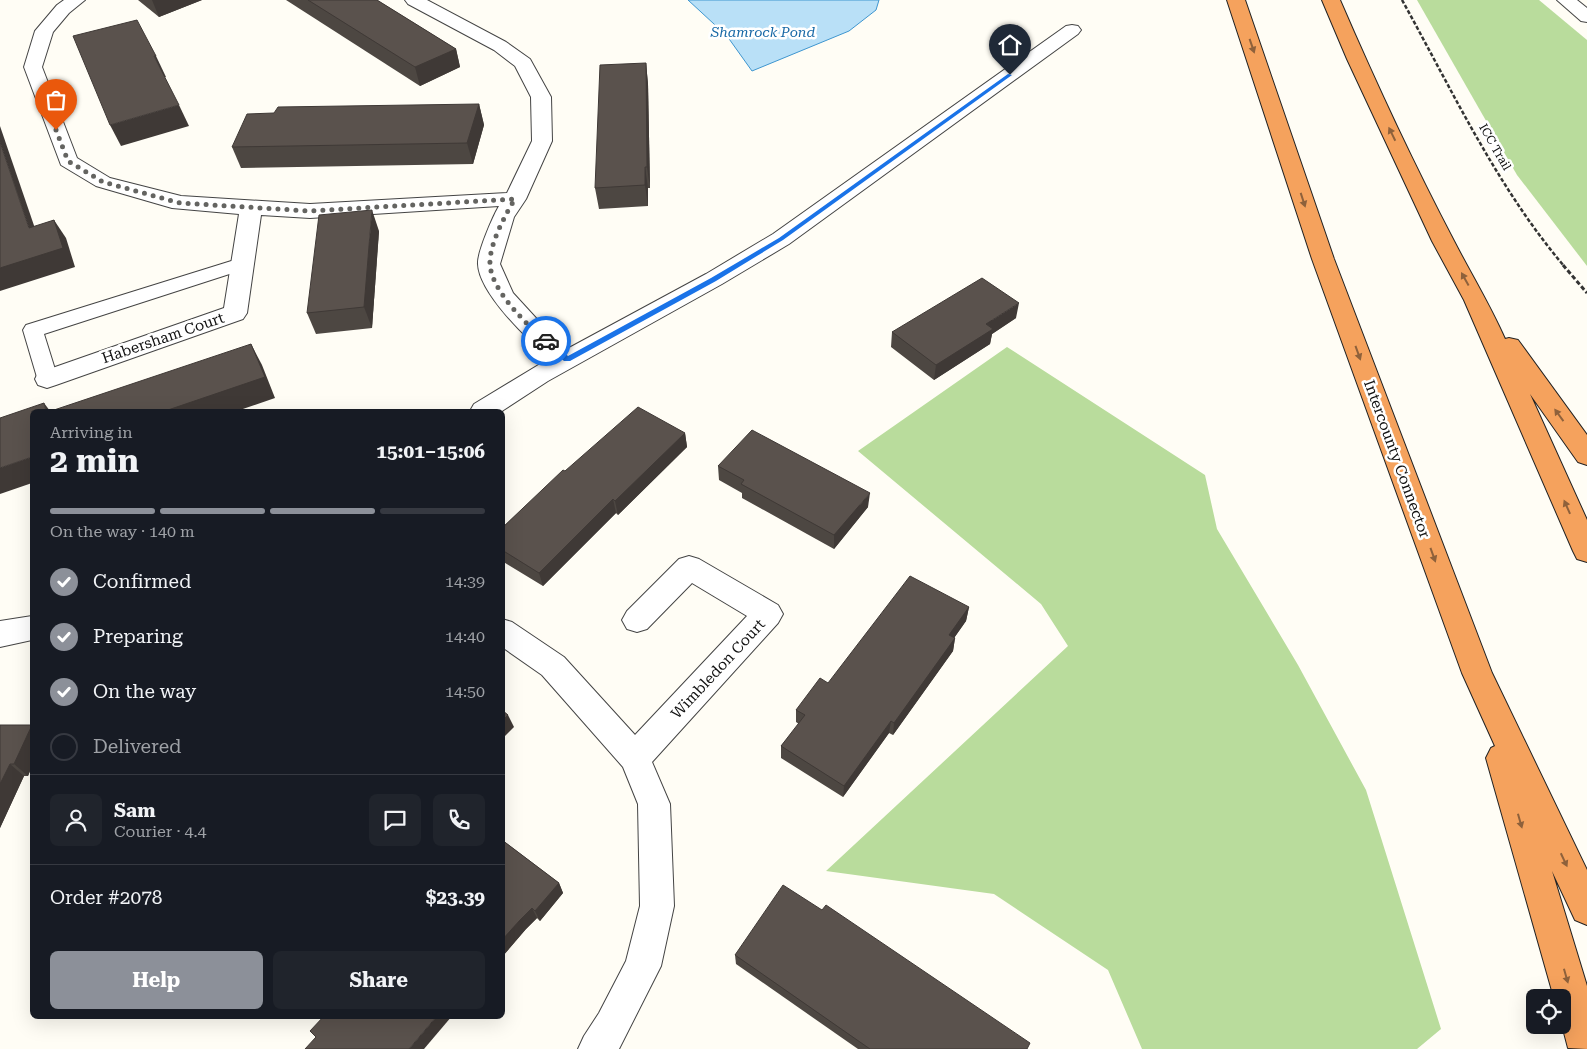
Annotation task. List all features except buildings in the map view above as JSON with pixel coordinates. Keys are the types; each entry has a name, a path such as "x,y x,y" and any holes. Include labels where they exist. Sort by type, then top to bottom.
{"highway":[{"name":"Intercounty Connector","path":"1236,0 1323,259 1477,673 1587,908"},
{"path":"1331,0 1356,60 1443,241 1476,300 1587,551"},
{"path":"1476,300 1587,455"},
{"path":"1477,673 1587,1048"}],"street":[{"path":"76,0 63,9 44,31 33,67 68,161 103,182 180,203 310,211 515,199"},
{"path":"414,0 500,46 523,64 541,97 542,141 515,199 503,217 490,264 504,298 538,335 567,360"},
{"path":"1566,0 1587,18"},
{"path":"486,409 538,375 714,279 781,239 1072,30"},
{"name":"Habersham Court","path":"47,379 235,313 251,208"},
{"name":"Wimbledon Court","path":"635,758 768,614 689,566 637,620"},
{"path":"0,634 30,628"},
{"path":"505,633 553,666 635,758 654,804 657,906 643,966 612,1026 597,1049"}],"lane":[{"path":"47,379 33,330 242,264"}],"path":[{"name":"ICC Trail","path":"1402,0 1518,202 1560,264 1587,293"}],"green space":[{"path":"1417,0 1539,0 1587,40 1587,266 1517,175"},
{"path":"1007,347 1205,475 1217,529 1298,665 1366,790 1441,1029 1417,1049 1142,1049 1108,970 994,894 826,871 1068,646 1041,604 858,451"}],"water":[{"name":"Shamrock Pond","path":"688,0 879,0 876,10 849,31 752,71 727,36"}],"way so far":[{"path":"56,130 68,161 103,182 180,203 310,211 515,199 503,217 490,264 496,284 504,298 538,335 546,341"}],"route":[{"path":"546,341 567,360 714,279 781,239 1010,75"}]}
